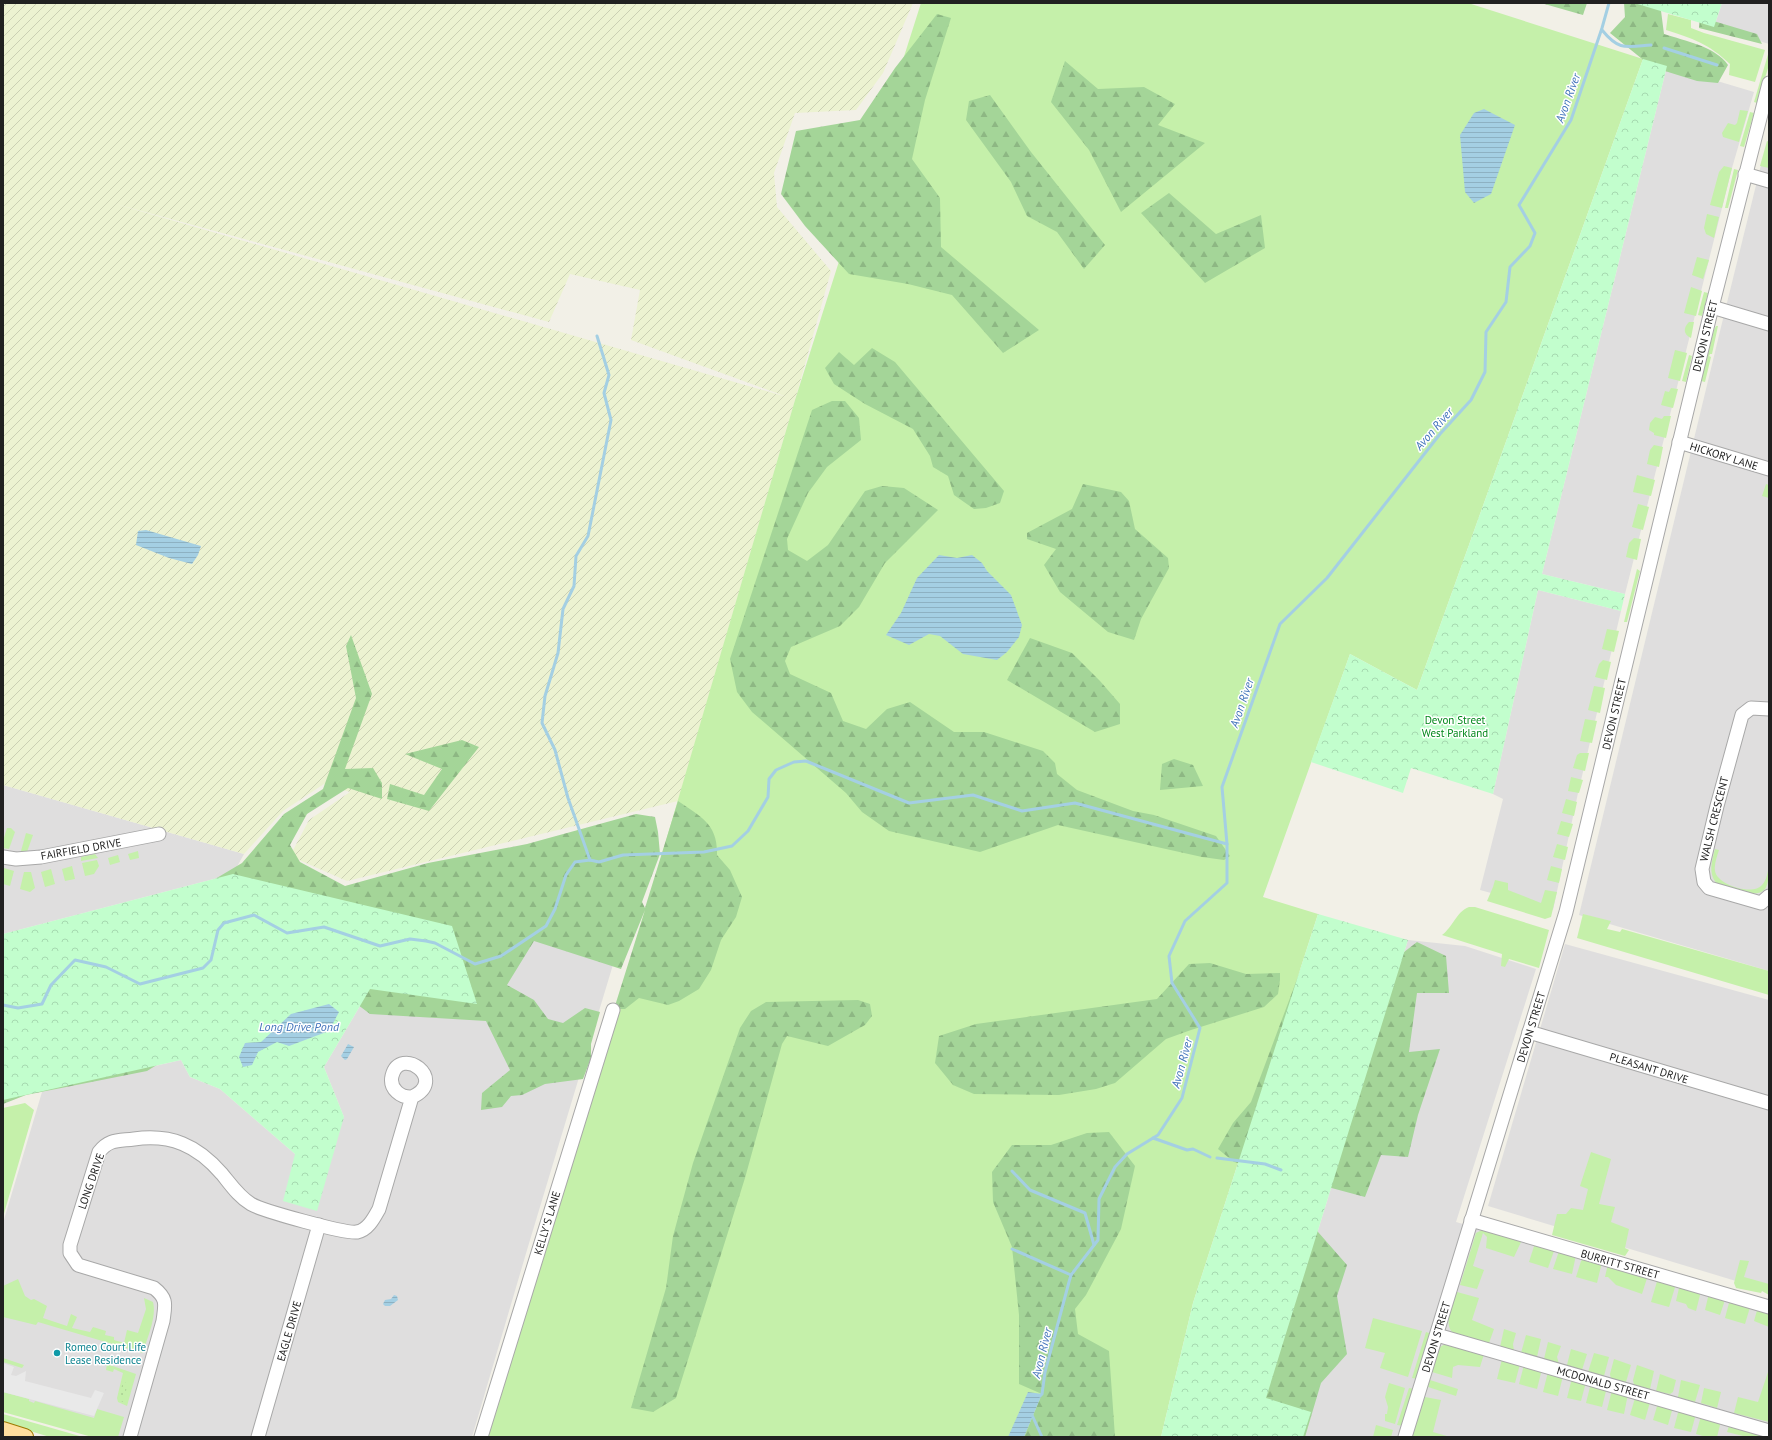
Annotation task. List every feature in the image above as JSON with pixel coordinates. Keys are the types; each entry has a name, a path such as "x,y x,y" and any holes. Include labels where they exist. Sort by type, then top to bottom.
{"street":[{"name":"DEVON STREET","path":"1405,1437 1566,912 1712,307 1769,84"},
{"path":"1745,174 1769,181"},
{"path":"1712,307 1769,324"},
{"name":"HICKORY LANE","path":"1679,442 1769,469"},
{"name":"WALSH CRESCENT","path":"1769,709 1751,708 1742,715 1717,806 1702,869 1704,882 1709,888 1760,903 1769,896"},
{"name":"FAIRFIELD DRIVE","path":"3,857 16,859 41,857 159,834"},
{"name":"KELLY'S LANE","path":"481,1437 613,1010"},
{"name":"PLEASANT DRIVE","path":"1529,1032 1769,1103"},
{"name":"LONG DRIVE","path":"130,1437 163,1321 165,1301 154,1288 78,1265 70,1253 70,1245 99,1152 104,1146 111,1142 153,1137 178,1141 199,1153 215,1167 238,1194 252,1204 319,1225 347,1232 356,1232 366,1228 373,1220 380,1205 412,1097"},
{"name":"BURRITT STREET","path":"1471,1220 1769,1308"},
{"name":"EAGLE DRIVE","path":"258,1437 319,1225"},
{"name":"MCDONALD STREET","path":"1437,1335 1769,1431"}],"shaded area":[{"path":"1722,3 1769,3 1769,44 1714,27"},
{"path":"1667,66 1754,92 1732,168 1625,594 1542,574"},
{"path":"1769,139 1769,971 1579,915 1721,327 1761,165"},
{"path":"1538,590 1621,611 1578,793 1553,910 1480,890 1503,799 1493,794"},
{"path":"3,785 244,854 233,874 3,934"},
{"path":"637,885 472,1437 105,1437 3,1407 3,1223 42,1092 181,1060 190,1077 220,1089 295,1154 296,1157 344,1117 324,1067 370,989 520,941"},
{"path":"1408,940 1465,946 1536,969 1456,1222 1769,1314 1769,1437 1303,1437 1266,1398"},
{"path":"1565,944 1769,1000 1769,1291 1488,1206"},
{"path":"3,1363 14,1367 11,1375 16,1376 26,1371 25,1381 91,1398 95,1390 104,1393 94,1416 3,1392"}],"green space":[{"path":"3,3 913,3 883,73 856,110 795,113 774,173 777,207 831,271 678,801 347,881 290,856 309,820 350,792 324,784 283,811 244,854 3,785","holes":["112,203 549,322 570,274 640,290 631,340 787,397"]},
{"path":"921,3 1468,3 1643,59 1417,690 1350,654 1263,897 1318,914 1193,1303 1161,1437 487,1437 658,868 795,400"},
{"path":"1541,3 1587,3 1583,15"},
{"path":"1624,3 1660,3 1664,34 1708,49 1722,58 1728,65 1718,83 1697,81 1652,67 1610,33 1625,17"},
{"path":"1634,3 1722,3 1714,27"},
{"path":"937,14 951,18 925,100 912,159 940,198 941,247 1039,330 1003,353 952,295 908,284 849,274 805,226 781,194 796,131 860,120 895,68"},
{"path":"1668,14 1691,20 1691,28 1704,33 1765,50 1755,82 1729,75 1730,64 1715,51 1700,42 1666,30"},
{"path":"1700,17 1757,34 1762,44 1699,28"},
{"path":"1769,51 1769,65 1757,103 1754,102"},
{"name":"Devon Street West Parkland","path":"1643,59 1667,66 1542,574 1625,594 1621,611 1538,590 1493,794 1411,768 1403,793 1311,762 1350,654 1417,690"},
{"path":"1065,61 1098,89 1144,87 1175,104 1158,125 1205,143 1121,212 1089,150 1051,102"},
{"path":"990,95 1031,152 1105,245 1084,269 1057,232 1027,216 1011,182 966,120 969,101"},
{"path":"1740,110 1748,111 1739,142 1723,137 1722,133 1728,123 1735,125 1737,123"},
{"path":"1750,112 1754,113 1744,147 1740,146"},
{"path":"1767,141 1769,142 1769,168 1760,166"},
{"path":"1724,166 1732,168 1722,208 1710,205 1719,172"},
{"path":"1734,169 1738,170 1728,208 1725,208"},
{"path":"1169,193 1216,234 1261,215 1265,248 1205,283 1141,213"},
{"path":"1707,214 1719,217 1714,238 1706,234 1704,228"},
{"path":"1697,257 1709,260 1703,279 1692,275"},
{"path":"1691,287 1702,291 1696,316 1684,313"},
{"path":"1704,292 1708,293 1702,316 1698,315"},
{"path":"1689,322 1694,322 1691,338 1685,333 1686,326"},
{"path":"1716,326 1718,326 1712,354 1709,356 1711,357 1705,382 1701,381"},
{"path":"872,348 895,362 1004,491 1000,503 986,508 974,509 954,495 948,476 933,467 930,456 913,429 865,404 834,384 825,368 839,352 854,365"},
{"path":"1675,350 1687,353 1680,381 1668,378"},
{"path":"1689,355 1692,356 1686,382 1682,381"},
{"path":"1671,388 1678,389 1673,408 1661,405 1665,391 1669,392"},
{"path":"832,401 845,401 859,418 861,440 827,467 808,493 787,539 788,550 807,561 828,545 865,491 882,486 904,488 938,510 885,563 859,607 840,626 791,647 785,661 790,674 831,693 843,721 866,729 887,709 910,702 954,732 984,732 1043,751 1055,763 1057,774 1077,790 1133,811 1154,815 1216,836 1230,856 1224,860 1202,857 1058,825 980,852 889,831 862,812 846,793 752,712 737,692 730,659 812,410"},
{"path":"1664,416 1671,416 1666,438 1654,435 1654,433 1649,430 1650,423 1655,417 1662,419"},
{"path":"1654,445 1663,447 1659,467 1647,464 1650,450"},
{"path":"1637,475 1655,480 1651,496 1633,492"},
{"path":"1083,484 1121,492 1129,501 1135,529 1168,558 1169,568 1141,619 1134,640 1108,632 1060,592 1044,565 1056,549 1027,539 1027,533 1072,509"},
{"path":"1766,484 1769,485 1769,498 1762,496"},
{"path":"1638,504 1649,507 1643,530 1632,527"},
{"path":"1634,538 1641,539 1637,560 1626,557 1629,543"},
{"path":"1637,569 1640,571 1627,622 1624,622"},
{"path":"1607,629 1619,631 1614,652 1602,649"},
{"path":"351,635 372,694 345,769 373,768 382,783 382,799 348,788 307,814 290,845 300,862 345,886 428,863 527,844 636,814 655,817 658,832 660,854 642,902 645,908 678,801 701,817 711,829 717,844 717,855 730,870 742,897 736,917 721,940 711,970 699,989 679,1001 668,1005 639,998 625,1009 614,1009 645,910 621,969 534,941 507,985 534,1000 548,1019 563,1023 585,1008 600,1012 591,1044 591,1058 583,1079 545,1084 522,1095 511,1096 502,1107 481,1110 482,1093 510,1070 486,1021 370,1014 341,992 220,1026 147,1071 26,1095 3,1104 3,992 210,882 242,863 284,814 323,789 356,698 346,646"},
{"path":"1030,638 1072,653 1120,704 1120,724 1095,732 1007,680"},
{"path":"1603,660 1611,662 1607,680 1595,677 1599,664"},
{"path":"1594,686 1605,688 1600,713 1588,710"},
{"path":"1585,719 1597,721 1592,743 1580,741"},
{"path":"462,740 479,747 429,811 387,799 390,784 424,795 442,769 405,754"},
{"path":"1580,753 1589,753 1585,771 1573,768 1577,755"},
{"path":"1174,759 1193,765 1203,786 1160,790 1162,764"},
{"path":"1571,777 1583,780 1579,793 1568,791"},
{"path":"1566,799 1577,802 1574,816 1562,813"},
{"path":"1561,821 1573,824 1569,837 1557,834"},
{"path":"7,828 11,828 15,832 9,849 3,848 3,841"},
{"path":"26,833 33,835 27,852 21,851"},
{"path":"1557,844 1568,847 1565,860 1553,857"},
{"path":"1715,849 1719,850 1715,866 1717,876 1722,881 1736,887 1751,889 1762,885 1768,872 1769,864 1768,881 1764,890 1760,893 1747,892 1716,883 1711,871"},
{"path":"138,851 139,858 130,860 128,854"},
{"path":"95,854 98,858 81,861 81,857"},
{"path":"118,855 120,862 110,865 108,858"},
{"path":"97,860 99,866 94,874 85,876 82,863"},
{"path":"72,866 75,879 65,881 62,869"},
{"path":"1551,866 1562,869 1559,883 1547,880"},
{"path":"4,868 14,871 10,886 3,884"},
{"path":"51,869 55,884 45,887 41,872"},
{"path":"24,872 31,872 35,888 30,892 20,889"},
{"path":"233,874 452,926 477,1004 370,989 324,1067 344,1117 317,1211 283,1201 295,1154 220,1089 190,1077 181,1060 3,1100 3,934"},
{"path":"1495,880 1508,883 1508,890 1541,903 1545,890 1557,892 1551,917 1545,919 1487,901"},
{"path":"1469,907 1475,907 1549,930 1539,968 1509,959 1505,967 1501,966 1502,954 1442,935 1461,912"},
{"path":"1318,914 1408,940 1266,1398 1311,1412 1303,1437 1161,1437 1193,1303"},
{"path":"1583,914 1611,921 1607,929 1620,932 1622,929 1769,971 1769,995 1577,938"},
{"path":"1417,942 1446,956 1449,993 1417,993 1409,1052 1440,1049 1418,1115 1408,1157 1381,1155 1365,1197 1234,1162 1218,1149 1233,1123 1251,1102 1309,947 1395,959"},
{"path":"1210,963 1246,974 1280,973 1278,994 1264,1007 1166,1039 1115,1083 1096,1089 1059,1095 974,1094 953,1085 935,1063 939,1036 976,1024 1157,999 1189,964"},
{"path":"858,1000 870,1004 872,1016 865,1025 828,1046 787,1036 782,1044 745,1178 676,1398 653,1412 631,1408 666,1288 673,1236 693,1163 740,1028 751,1011 766,1002"},
{"path":"25,1103 34,1110 3,1217 3,1108"},
{"path":"1109,1132 1135,1166 1121,1229 1086,1295 1075,1309 1078,1334 1109,1351 1115,1437 1024,1437 1042,1394 1019,1384 1019,1315 1012,1247 993,1202 992,1172 1012,1145 1051,1145 1087,1133"},
{"path":"1591,1152 1611,1159 1599,1204 1615,1207 1611,1222 1629,1229 1625,1248 1629,1250 1625,1256 1552,1235 1557,1214 1566,1214 1571,1208 1583,1210 1588,1189 1580,1186"},
{"path":"1311,1224 1347,1265 1337,1296 1347,1354 1321,1383 1305,1437 1215,1437"},
{"path":"1484,1229 1519,1239 1521,1242 1514,1257 1486,1248 1487,1237 1483,1233 1473,1266 1484,1270 1477,1289 1460,1285 1476,1233"},
{"path":"1535,1243 1553,1248 1554,1251 1548,1268 1529,1262"},
{"path":"1559,1251 1576,1255 1572,1274 1553,1269"},
{"path":"1585,1257 1602,1262 1597,1283 1576,1277 1581,1261"},
{"path":"1740,1260 1749,1261 1744,1277 1769,1284 1769,1295 1762,1291 1761,1293 1736,1288 1734,1283"},
{"path":"1608,1264 1648,1275 1642,1294 1616,1285 1608,1277 1605,1277"},
{"path":"1658,1278 1676,1284 1669,1307 1651,1302"},
{"path":"18,1279 25,1296 47,1306 43,1318 67,1326 71,1314 77,1317 72,1328 90,1332 93,1327 106,1331 105,1335 114,1337 114,1340 124,1343 127,1330 138,1333 146,1309 144,1298 153,1302 153,1321 143,1353 38,1322 36,1325 3,1317 3,1286"},
{"path":"1680,1284 1701,1291 1696,1311 1688,1308 1686,1304 1676,1301"},
{"path":"1457,1292 1479,1298 1472,1320 1494,1329 1489,1343 1454,1334 1451,1330 1449,1319 1451,1308"},
{"path":"1709,1293 1723,1297 1724,1303 1720,1315 1705,1310"},
{"path":"1730,1299 1751,1304 1745,1324 1725,1318"},
{"path":"1758,1307 1769,1310 1769,1327 1754,1321"},
{"path":"1373,1318 1422,1331 1408,1377 1380,1368 1385,1353 1365,1348"},
{"path":"1504,1329 1516,1333 1513,1344 1514,1351 1500,1347"},
{"path":"1426,1332 1432,1334 1417,1379 1412,1378"},
{"path":"1526,1335 1541,1339 1537,1357 1521,1353"},
{"path":"1548,1342 1561,1346 1557,1357 1559,1364 1544,1359"},
{"path":"1447,1343 1484,1354 1480,1367 1458,1365 1453,1367 1452,1378 1432,1372 1440,1347"},
{"path":"1571,1349 1587,1354 1582,1370 1567,1365"},
{"path":"1594,1353 1609,1357 1604,1376 1588,1372"},
{"path":"3,1358 24,1365 22,1368 3,1362"},
{"path":"1502,1359 1520,1364 1515,1383 1497,1379"},
{"path":"1614,1359 1631,1365 1626,1382 1611,1379 1610,1374"},
{"path":"107,1364 136,1374 127,1406 118,1402 117,1398 123,1373 114,1369 113,1372 106,1370"},
{"path":"1524,1365 1542,1369 1537,1389 1519,1384"},
{"path":"1637,1365 1654,1371 1650,1389 1634,1385 1633,1380"},
{"path":"1769,1369 1769,1422 1734,1413 1738,1397 1758,1402"},
{"path":"1548,1372 1563,1376 1558,1396 1543,1392"},
{"path":"1660,1374 1676,1380 1673,1392 1670,1394 1656,1391"},
{"path":"1572,1378 1586,1382 1581,1401 1567,1398"},
{"path":"1430,1380 1458,1389 1456,1396 1428,1387"},
{"path":"1681,1380 1700,1385 1695,1402 1678,1397"},
{"path":"123,1382 125,1382 127,1386 124,1401 122,1402 119,1396"},
{"path":"1389,1383 1405,1388 1395,1424 1385,1421 1385,1414 1387,1414 1388,1407 1385,1397"},
{"path":"1591,1383 1607,1387 1602,1407 1586,1403"},
{"path":"1409,1388 1415,1389 1404,1426 1397,1425"},
{"path":"1704,1388 1721,1392 1717,1408 1701,1403"},
{"path":"1612,1390 1628,1394 1624,1414 1607,1410"},
{"path":"3,1392 29,1399 29,1401 34,1403 35,1401 94,1418 97,1409 124,1417 118,1437 92,1437 3,1412"},
{"path":"1425,1397 1441,1400 1433,1432 1450,1437 1412,1437"},
{"path":"1635,1398 1650,1402 1645,1420 1630,1415"},
{"path":"1658,1403 1673,1407 1668,1425 1653,1420"},
{"path":"1679,1409 1696,1414 1691,1432 1674,1428"},
{"path":"3,1414 83,1437 50,1437 3,1423"},
{"path":"1701,1416 1721,1421 1717,1437 1706,1437 1696,1434"},
{"path":"1730,1423 1767,1437 1747,1437 1727,1432"},
{"path":"1376,1425 1393,1430 1391,1437 1373,1437"}],"water":[{"path":"1484,109 1515,125 1491,194 1474,203 1465,192 1460,135 1474,113"},
{"path":"146,530 201,546 198,555 192,564 169,558 136,545 138,531"},
{"path":"939,555 957,558 972,555 982,563 987,571 1011,595 1022,625 1019,637 1007,652 997,660 963,654 940,636 929,634 909,645 886,635 901,613 917,578"},
{"name":"Long Drive Pond","path":"329,1004 339,1012 329,1031 289,1046 277,1042 258,1052 252,1065 243,1067 239,1057 245,1043 261,1042 291,1014"},
{"path":"348,1044 354,1047 345,1060 341,1056"},
{"path":"394,1295 397,1296 398,1300 390,1306 385,1306 383,1304 385,1300 391,1299"},
{"name":"Avon River","path":"1028,1392 1042,1394 1024,1437 1008,1437"}],"waterway":[{"name":"Avon River","path":"1040,1396 1042,1394 1045,1372 1071,1275 1098,1240 1099,1199 1115,1167 1127,1154 1158,1135 1182,1098 1200,1028 1172,983 1169,956 1185,921 1227,883 1227,844 1222,787 1280,624 1327,578 1440,434 1471,400 1485,372 1486,332 1506,302 1510,267 1530,246 1535,233 1519,205 1571,120 1609,3"},
{"path":"1602,30 1618,45 1629,47 1651,45"},
{"path":"1664,48 1717,65"},
{"path":"590,860 568,798 555,750 542,723 545,696 558,653 563,609 574,586 576,556 588,536 611,420 604,393 609,375 597,336"},
{"path":"3,1005 18,1008 42,1004 51,985 75,960 106,967 140,984 203,968 211,960 218,930 224,923 254,915 287,933 324,927 380,946 410,939 426,941 435,943 475,964 501,956 546,926 555,909 566,875 575,862 590,860 599,862 623,855 704,852 732,846 748,831 768,797 769,779 776,770 794,762 806,761 909,803 973,795 1022,811 1075,803 1227,844"},
{"path":"1153,1138 1187,1150 1193,1149 1210,1157"},
{"path":"1217,1158 1265,1164 1281,1170"},
{"path":"1012,1171 1030,1190 1085,1213 1094,1245"},
{"path":"1012,1249 1071,1275"},
{"path":"1032,1415 1042,1437"}],"place":[{"name":"Romeo Court Life Lease Residence","path":"57,1353"}]}
